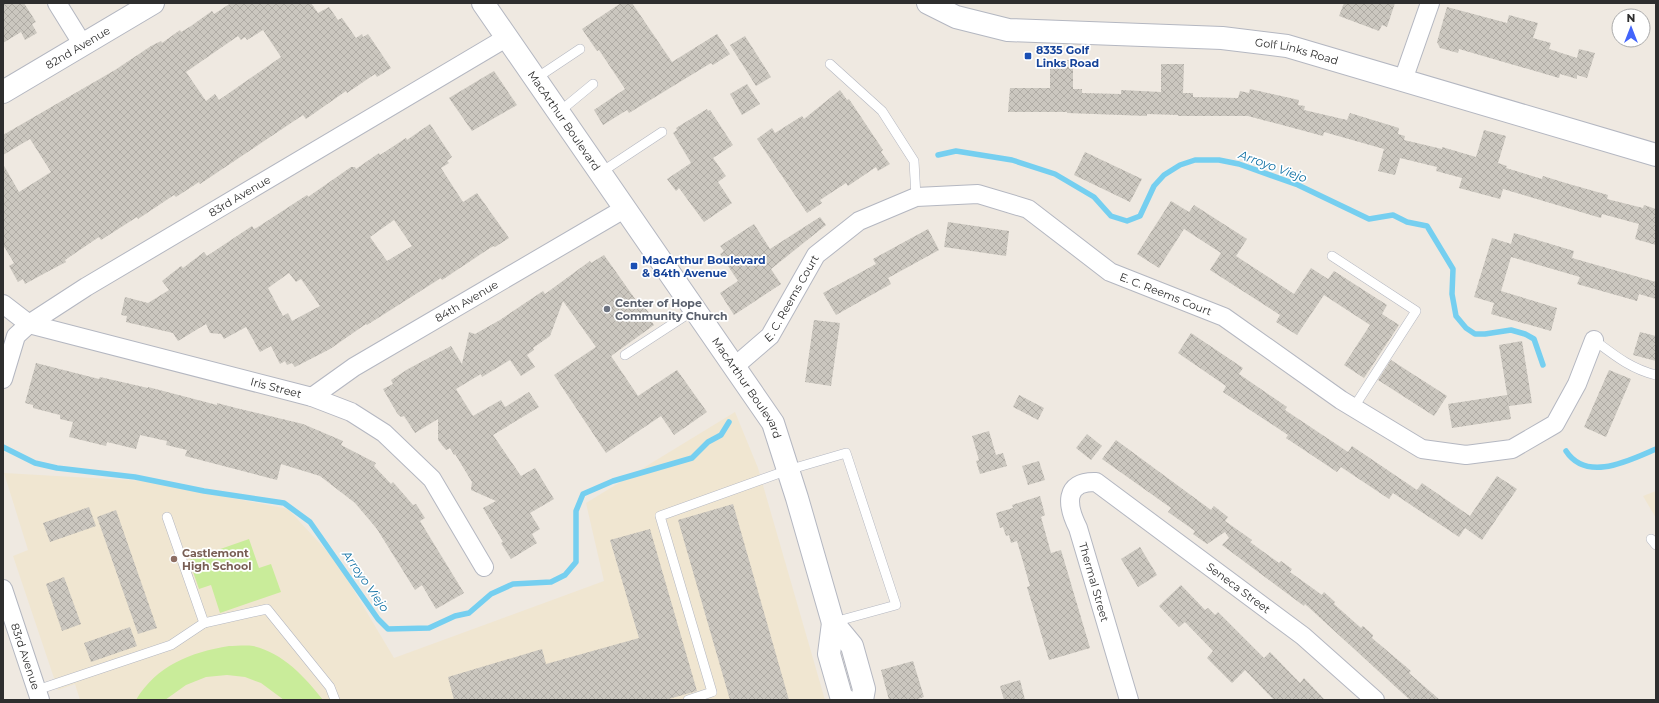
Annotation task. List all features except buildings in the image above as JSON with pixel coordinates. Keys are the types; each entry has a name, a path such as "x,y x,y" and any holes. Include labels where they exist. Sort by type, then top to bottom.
{"street":[{"path":"57,3 83,45"},
{"name":"82nd Avenue","path":"3,92 153,3"},
{"name":"Golf Links Road","path":"928,3 956,17 1008,30 1222,38 1286,46 1656,155"},
{"path":"1403,80 1430,3"},
{"name":"MacArthur Boulevard","path":"488,5 506,38 773,423 833,622 852,646 864,689 862,700"},
{"name":"83rd Avenue","path":"3,379 16,336 29,324 99,279 506,38"},
{"name":"E. C. Reems Court","path":"734,367 770,336 816,255 859,221 916,197 978,194 1028,209 1110,272 1224,316 1354,407 1422,449 1466,455 1512,449 1555,424 1577,384 1594,340"},
{"name":"84th Avenue","path":"312,397 354,367 624,209"},
{"name":"Iris Street","path":"3,304 29,324 312,397 351,412 384,433 432,479 484,567"},
{"name":"Thermal Street","path":"1096,482 1084,482 1078,486 1070,499 1070,507 1078,528 1129,700"},
{"name":"Seneca Street","path":"1096,482 1303,636 1375,700"},
{"name":"83rd Avenue","path":"3,589 38,695"},
{"name":"MacArthur Boulevard","path":"833,622 829,654 841,696 845,700"}],"lane":[{"path":"535,79 580,49"},
{"path":"830,64 882,111 914,161 916,197"},
{"path":"558,113 593,84"},
{"path":"600,173 662,132"},
{"path":"1332,256 1416,311 1354,407"},
{"path":"625,355 694,310"},
{"path":"1594,340 1625,363 1639,371 1656,375"},
{"path":"688,700 712,692 660,516 788,470 846,453 896,606 833,622"},
{"path":"167,517 204,623"},
{"path":"38,695 171,645 204,623 267,609 330,687 335,700"}],"shaded area":[{"name":"Castlemont High School","path":"735,412 758,468 825,700 80,700 75,684 58,690 13,556 28,550 4,473 145,481 288,509 337,562 394,658 604,581 586,503"},
{"path":"1656,491 1656,518 1643,496"}],"green space":[{"path":"249,539 259,568 271,564 281,592 220,613 211,585 199,589 189,560"},
{"path":"229,646 253,646 274,654 284,660 301,675 323,700 284,700 261,683 245,677 227,675 206,677 186,685 165,700 136,700 144,688 154,678 176,662 201,652"}],"waterway":[{"name":"Arroyo Viejo","path":"938,155 956,151 1012,160 1055,174 1094,197 1111,216 1127,221 1140,216 1154,186 1164,175 1180,165 1195,160 1219,160 1239,164 1298,185 1369,219 1393,215 1407,222 1427,226 1453,269 1452,294 1456,316 1466,328 1475,334 1511,330 1525,334 1534,339 1543,365"},
{"name":"Arroyo Viejo","path":"3,447 35,463 57,468 135,477 204,491 284,503 310,522 378,619 388,629 429,628 455,616 469,613 491,594 513,584 551,582 565,575 576,562 576,511 583,494 613,481 692,458 708,442 721,435 729,422"},
{"name":"Arroyo Viejo","path":"1566,451 1575,461 1585,466 1597,467 1622,463 1656,449"}],"place":[{"name":"8335 Golf Links Road","path":"1028,56"},
{"name":"MacArthur Boulevard & 84th Avenue","path":"634,266"},
{"name":"Center of Hope Community Church","path":"607,309"},
{"name":"Castlemont High School","path":"174,559"}]}
